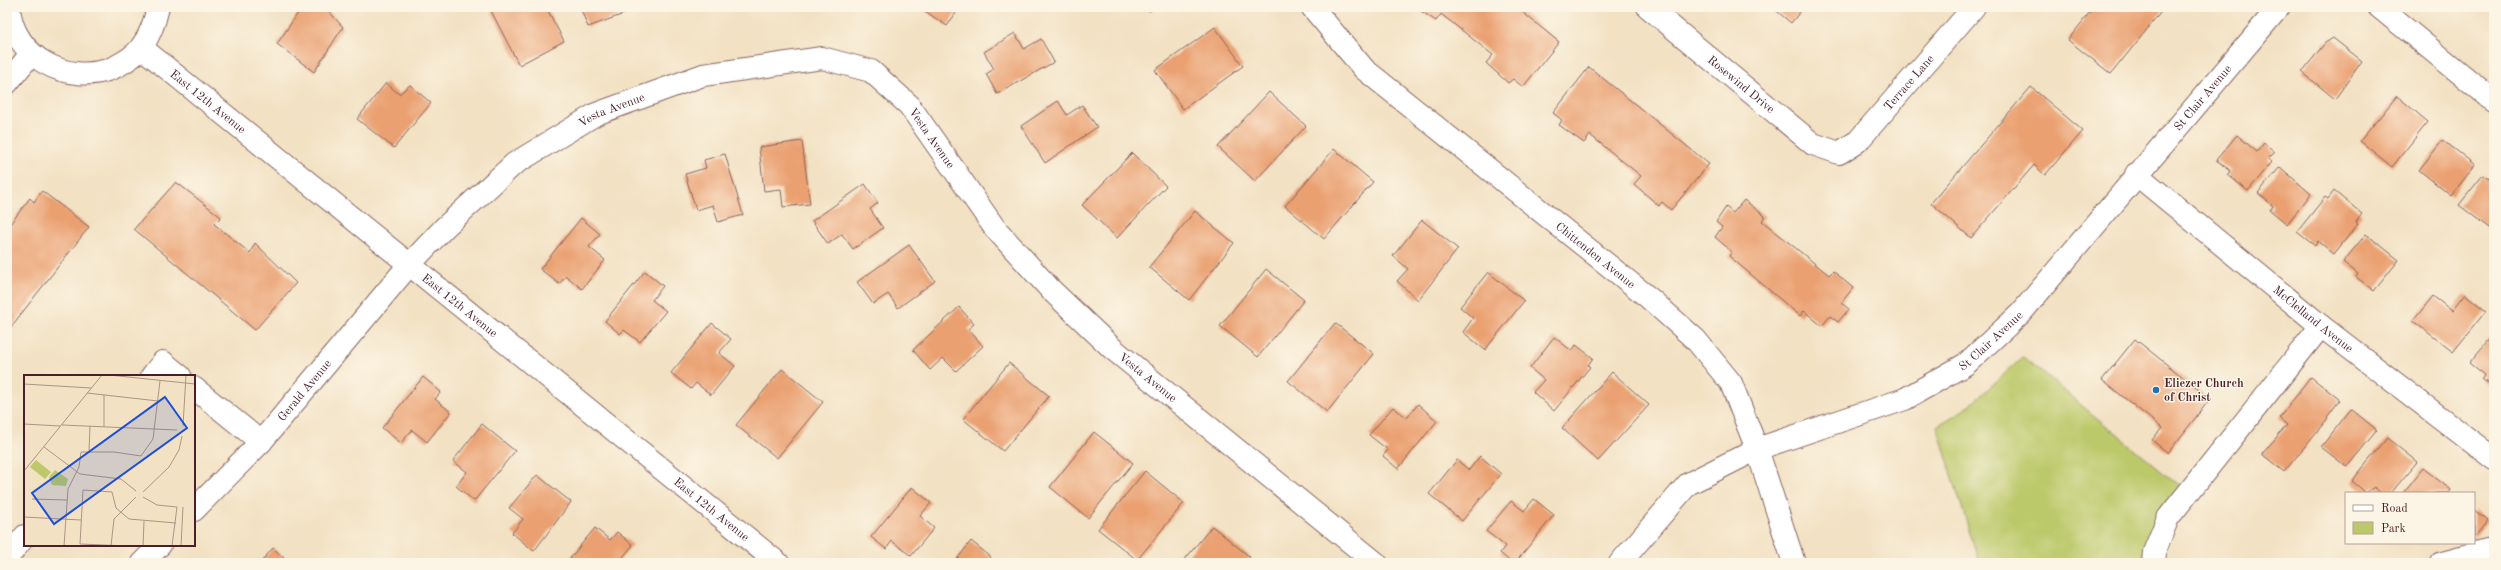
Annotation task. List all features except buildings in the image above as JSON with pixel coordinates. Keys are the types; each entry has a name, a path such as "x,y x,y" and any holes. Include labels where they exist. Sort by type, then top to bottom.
{"street":[{"path":"9,7 17,36 31,54 52,68 76,74 94,73 123,63 142,48 154,27 158,7"},
{"name":"Chittenden Avenue","path":"1312,7 1364,69 1649,298 1696,340 1731,383 1756,449 1794,563"},
{"name":"Rosewind Drive","path":"1648,7 1813,144 1839,152"},
{"name":"Terrace Lane","path":"1839,152 1858,141 1974,7"},
{"name":"St Clair Avenue","path":"1620,563 1688,484 1756,449 1906,399 1966,364 2021,313 2136,174 2279,7"},
{"path":"2379,7 2494,101"},
{"name":"East 12th Avenue","path":"142,48 778,563"},
{"path":"7,83 31,54"},
{"name":"Vesta Avenue","path":"409,265 445,227 514,164 596,114 703,75 822,58 871,71 909,104 994,226 1050,289 1113,349 1376,563"},
{"name":"McClelland Avenue","path":"2136,174 2321,326 2494,459"},
{"name":"Gerald Avenue","path":"195,509 261,442 409,265"},
{"path":"2153,563 2154,552 2168,518 2321,326"},
{"path":"153,375 163,362 179,375"},
{"path":"195,389 261,442"},
{"path":"7,558 24,537"},
{"path":"142,563 159,546"},
{"path":"2442,563 2494,549"}],"green space":[{"path":"2023,357 2189,494 2141,559 2141,563 1979,563 1937,426 1968,407"}],"place":[{"name":"Eliezer Church of Christ","path":"2156,390"}]}
